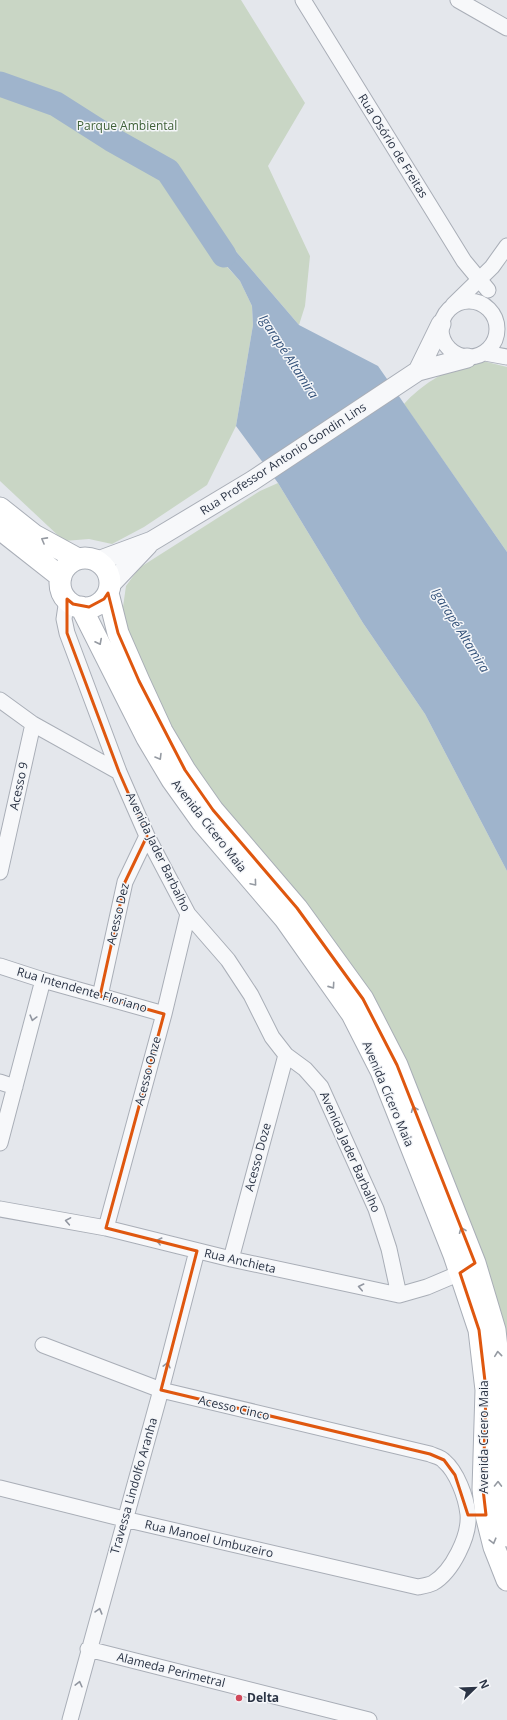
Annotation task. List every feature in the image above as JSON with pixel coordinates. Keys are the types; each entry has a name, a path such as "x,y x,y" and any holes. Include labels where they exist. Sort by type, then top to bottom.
{"main road":[{"path":"0,508 34,534 78,559"},
{"path":"0,529 61,577"},
{"path":"84,558 98,561 108,572 109,589 97,604 89,607 74,603 61,585 61,577 70,563 78,559 84,558"},
{"name":"Avenida Cícero Maia","path":"109,589 118,633 138,681 162,731 185,770 213,810 297,908 363,999 397,1065 468,1268 479,1330 485,1383 483,1489 477,1515 494,1547 507,1580"},
{"name":"Avenida Cícero Maia","path":"74,603 147,738 172,780 202,822 285,919 352,1014 381,1071 495,1330 502,1393 498,1490 507,1536"}],"street":[{"name":"Rua Osório de Freitas","path":"303,0 460,254 483,285"},
{"path":"458,0 507,28"},
{"path":"413,374 445,316 483,285 492,267 507,246"},
{"path":"476,355 492,346 496,338 497,329 483,285"},
{"path":"507,338 492,314 477,302 464,301 445,316 444,343 454,353 507,357"},
{"name":"Rua Professor Antonio Gondin Lins","path":"98,561 152,541 252,481 413,374 476,355"},
{"path":"109,589 152,541"},
{"name":"Avenida Jader Barbalho","path":"74,603 64,619 67,633 119,772 147,836 188,914 228,960 251,995 272,1037 286,1055 305,1069 321,1086 340,1125 376,1209 389,1249 399,1295"},
{"path":"0,700 33,724 119,772"},
{"name":"Acesso 9","path":"0,872 33,724"},
{"name":"Acesso Dez","path":"100,996 125,882 147,836"},
{"name":"Acesso Onze","path":"106,1228 164,1014 188,914"},
{"name":"Rua Intendente Floriano","path":"0,966 43,980 164,1014"},
{"path":"0,1143 43,980"},
{"name":"Acesso Doze","path":"231,1259 286,1055"},
{"path":"0,1082 15,1087"},
{"name":"Rua Anchieta","path":"0,1209 106,1228 231,1259 399,1295 427,1287 468,1268"},
{"name":"Travessa Lindolfo Aranha","path":"70,1720 88,1649 161,1390 197,1251"},
{"name":"Acesso Cinco","path":"43,1345 161,1390 430,1454 444,1460 455,1475 464,1498 477,1515"},
{"name":"Rua Manoel Umbuzeiro","path":"0,1488 124,1519 418,1587 432,1584 443,1576 453,1564 477,1515"},
{"name":"Alameda Perimetral","path":"88,1649 369,1720"}],"highlighted area":[{"path":"108,593 118,633 139,681 185,770 213,810 297,908 363,999 397,1065 475,1263 460,1273 479,1330 486,1390 483,1489 486,1515 468,1515 455,1475 444,1460 430,1454 161,1390 197,1251 106,1228 164,1014 100,996 125,882 147,836 119,772 67,633 67,599 73,604 89,607 104,599"}],"green space":[{"name":"Parque Ambiental","path":"0,0 241,0 305,103 268,166 310,256 305,306 299,325 227,241 205,227 220,259 240,281 252,306 253,325 236,426 207,485 144,527 112,544 89,539 64,541 0,481"},
{"path":"487,362 507,367 507,552 404,404 425,385 442,374 469,363"},
{"path":"278,483 363,623 425,714 507,871 507,1348 370,994 306,902 219,803 169,728 125,632 123,607 126,586 139,568 260,491"}],"water":[{"path":"205,226 227,241 299,325 378,366 507,552 507,871 425,714 363,623 278,483 236,426 253,325 252,306 240,281 210,247"}],"waterway":[{"name":"Igarapé Altamira","path":"0,84 56,104 111,139 168,171 224,255"}],"place":[{"name":"Delta","path":"239,1698"}]}
